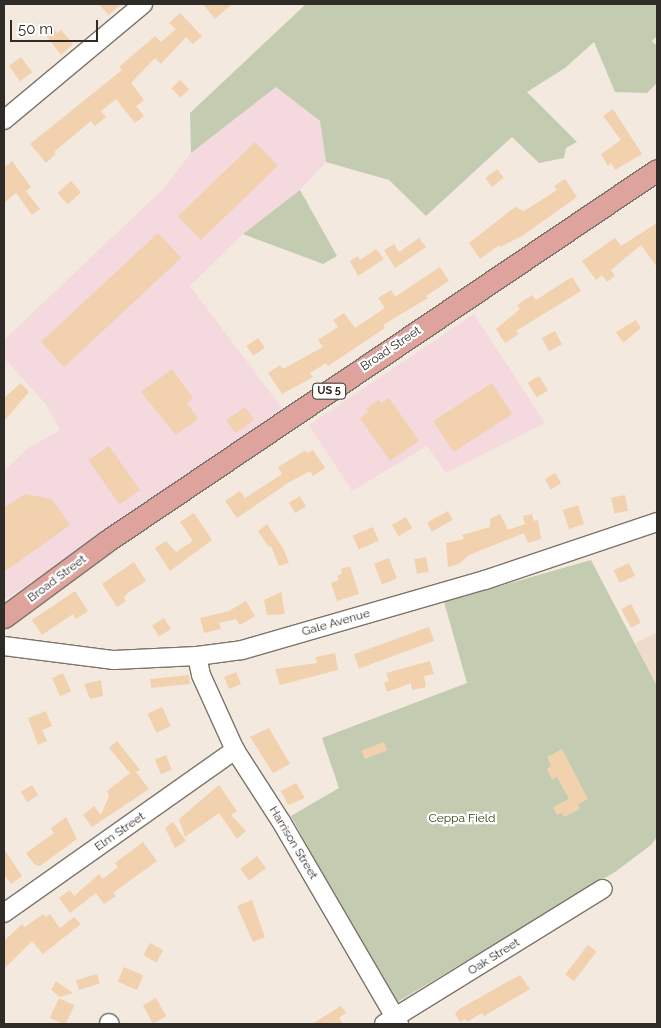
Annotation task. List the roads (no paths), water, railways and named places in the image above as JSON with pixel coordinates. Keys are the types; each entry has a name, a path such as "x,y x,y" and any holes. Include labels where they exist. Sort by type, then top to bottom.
{"main road":[{"name":"Broad Street","path":"4,617 106,541 657,170"}],"street":[{"path":"4,120 143,4"},
{"name":"Gale Avenue","path":"4,646 114,660 197,656 242,650 466,586 588,548 657,522"},
{"name":"Harrison Street","path":"197,656 201,675 235,750 282,823 393,1022"},
{"name":"Elm Street","path":"4,913 235,750"},
{"name":"Oak Street","path":"393,1022 603,889"}],"park label":[{"name":"Ceppa Field","path":"462,819"}]}
